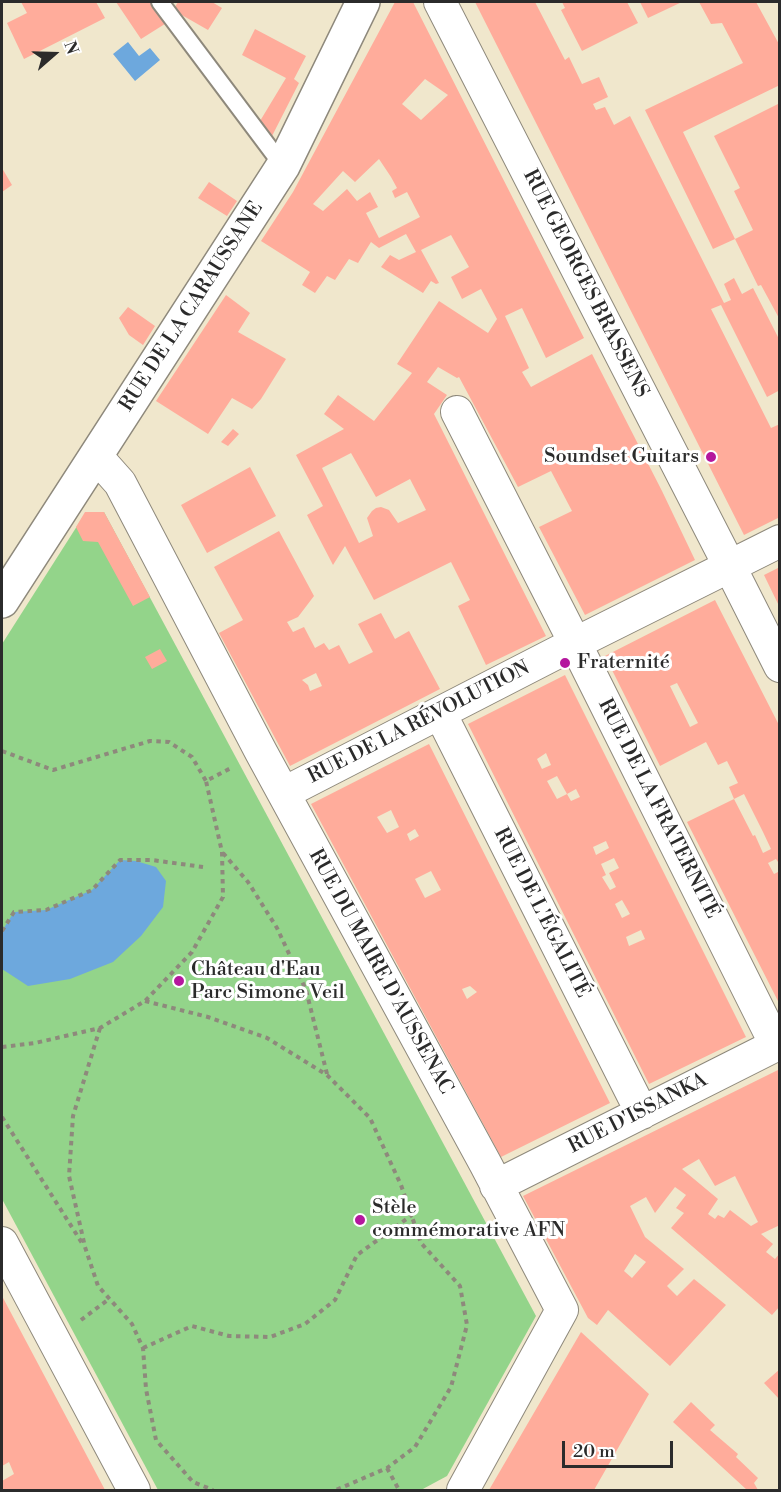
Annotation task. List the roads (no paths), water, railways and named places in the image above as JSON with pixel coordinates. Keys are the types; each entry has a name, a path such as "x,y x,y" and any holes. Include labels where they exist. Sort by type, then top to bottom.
{"street":[{"name":"RUE DE LA CARAUSSANE","path":"2,601 283,166 363,2"},
{"name":"RUE GEORGES BRASSENS","path":"440,2 780,666"},
{"name":"RUE DE LA FRATERNITÉ","path":"457,412 778,1044"},
{"name":"RUE DU MAIRE D'AUSSENAC","path":"96,456 120,483 261,752 485,1163 562,1310 463,1491"},
{"name":"RUE DE LA RÉVOLUTION","path":"284,793 575,643 780,541"},
{"name":"RUE DE L'ÉGALITÉ","path":"440,713 642,1113"},
{"name":"RUE D'ISSANKA","path":"496,1186 778,1044"},
{"path":"3,1250 134,1491"}],"lane":[{"path":"160,2 283,166"}],"water":[{"path":"128,42 139,56 150,48 160,60 135,81 113,54"},
{"path":"120,860 136,861 156,867 166,881 163,907 141,936 113,962 70,979 28,986 2,969 2,931 14,912 46,910 92,890"}],"place":[{"name":"Soundset Guitars","path":"711,457"},
{"name":"Fraternité","path":"565,663"},
{"name":"Château d'Eau Parc Simone Veil","path":"179,981"},
{"name":"Stèle commémorative AFN","path":"360,1220"}]}
